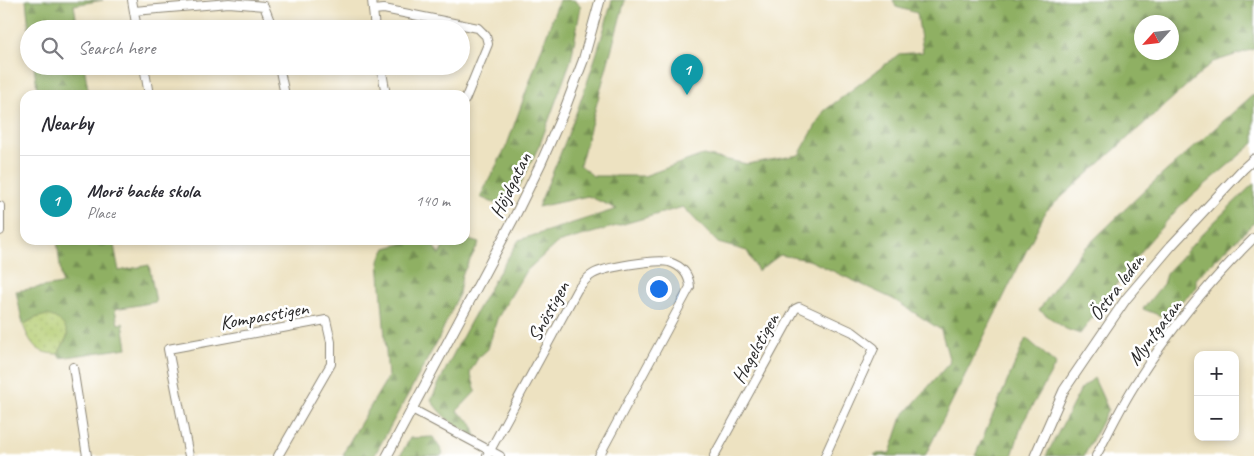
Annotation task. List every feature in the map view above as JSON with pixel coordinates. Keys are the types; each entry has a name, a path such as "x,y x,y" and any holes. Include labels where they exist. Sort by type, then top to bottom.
{"street":[{"path":"132,0 136,20"},
{"path":"372,0 374,20"},
{"name":"Höjdgatan","path":"386,456 516,214 541,163 583,61 600,0"},
{"path":"134,11 228,3 264,6 269,20"},
{"path":"373,10 384,9 438,20"},
{"path":"469,90 488,44 486,36 478,28 470,26"},
{"path":"146,75 148,90"},
{"path":"282,75 284,90"},
{"path":"383,75 385,90"},
{"name":"Östra leden","path":"1035,456 1064,390 1126,299 1171,246 1254,159"},
{"path":"0,206 0,231"},
{"name":"Myntgatan","path":"1096,456 1136,383 1180,321 1234,257 1254,238"},
{"name":"Snöstigen","path":"489,453 577,290 587,278 595,272 639,263 669,262 682,269 689,276 690,287 599,456"},
{"name":"Hagelstigen","path":"714,456 795,309 799,307 854,332 874,348 825,456"},
{"name":"Kompasstigen","path":"189,456 168,349 326,320 331,342 331,364 278,456"},
{"path":"73,367 87,456"},
{"path":"412,408 489,453 500,456"}],"green space":[{"path":"26,0 103,0 74,5 76,20 28,20"},
{"path":"559,0 574,0 581,6 571,60 540,144 518,189 496,204 480,197 507,145"},
{"path":"612,0 625,0 580,165 593,176 644,176 703,155 747,164 799,155 824,111 899,54 923,52 917,13 896,7 893,0 1254,0 1254,49 1213,62 1046,211 925,456 875,456 875,454 890,453 902,417 950,362 941,330 893,299 809,260 780,255 758,271 747,251 718,243 683,207 557,243 525,272 497,319 488,349 478,358 470,372 476,391 457,411 472,423 476,437 451,422 440,412 431,400 462,338 519,240 617,209 588,196 538,207 579,105 597,53"},
{"path":"35,75 86,75 88,90 37,90"},
{"path":"1254,94 1254,143 1179,207 1146,245 1080,334 1066,329 1039,310 1079,254 1147,188"},
{"path":"1254,183 1254,223 1196,278 1196,288 1164,317 1143,309 1163,284 1166,274 1203,233"},
{"path":"470,240 479,243 462,275 459,294 438,340 374,456 343,456 388,377 379,261 386,248 397,245 433,245 439,255 444,245 470,245"},
{"path":"58,245 114,245 119,271 149,265 156,302 115,309 118,324 123,323 127,348 60,358 58,354 68,335 35,318 23,325 16,291 62,284"},
{"path":"47,315 61,322 68,335 58,354 44,352 35,347 23,325 35,318"},
{"path":"1026,338 1056,364 1022,424 1012,456 975,456"},
{"path":"1094,378 1108,409 1084,456 1046,456 1081,389"},
{"path":"433,437 443,453 441,456 400,456 410,438"}],"place":[{"name":"Morö backe skola","path":"687,95"}]}
